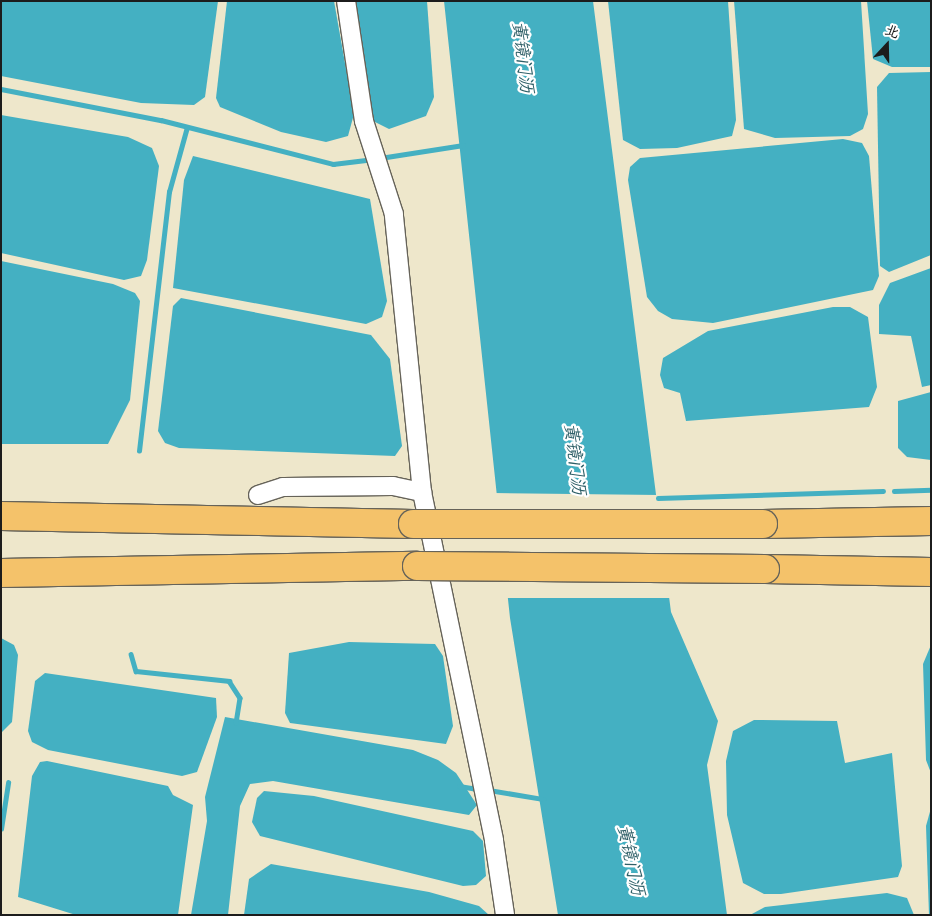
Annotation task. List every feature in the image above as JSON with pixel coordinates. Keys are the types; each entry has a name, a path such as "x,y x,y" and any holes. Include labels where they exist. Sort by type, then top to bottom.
{"highway":[{"path":"1,516 413,524 763,524 931,521"},
{"path":"1,572 417,566 931,572"}],"street":[{"path":"346,1 364,121 394,214 422,492 476,769 487,822 494,842 505,915"},
{"path":"258,495 283,487 393,486 422,492"}],"water":[{"path":"1,1 218,1 205,97 194,105 141,103 1,76"},
{"path":"227,1 334,1 354,114 348,136 326,142 281,132 220,107 216,98"},
{"path":"353,1 427,1 434,97 426,116 389,129 373,121"},
{"name":"黄镜门沥","path":"444,1 593,1 671,612 718,721 707,765 727,915 558,915 510,618"},
{"path":"608,1 728,1 736,120 732,136 677,148 640,149 623,140"},
{"path":"734,1 861,1 868,114 863,129 850,136 775,138 744,129"},
{"path":"867,1 931,1 931,67 892,67 873,59"},
{"path":"931,72 931,255 889,272 880,266 877,87 889,73"},
{"path":"1,115 128,137 152,148 159,166 147,260 141,276 124,280 1,253"},
{"path":"843,139 862,143 869,156 879,276 873,290 713,323 672,319 658,311 647,297 628,180 630,167 640,158"},
{"path":"193,156 370,199 387,301 382,317 366,324 173,288 184,180"},
{"path":"1,261 113,284 135,293 140,301 130,400 108,444 1,444"},
{"path":"931,268 931,385 922,387 911,336 879,334 879,305 890,283"},
{"path":"181,298 371,335 390,359 402,446 395,456 179,448 165,443 158,431 173,306"},
{"path":"833,307 850,307 868,317 877,387 869,407 686,421 680,393 664,388 660,375 663,358 708,331"},
{"path":"931,392 931,460 907,457 898,448 898,401"},
{"path":"1,638 14,645 18,655 12,722 1,733"},
{"path":"349,642 435,644 443,656 453,726 446,744 290,723 285,713 289,653"},
{"path":"931,645 931,773 926,760 923,664"},
{"path":"45,673 216,698 217,717 197,772 182,776 48,750 32,742 28,731 35,681"},
{"path":"225,717 413,750 438,760 456,773 477,805 469,815 273,781 250,784 240,806 228,915 191,915 207,821 205,797"},
{"path":"754,720 837,721 845,763 892,753 902,866 898,877 781,894 764,894 743,883 727,815 726,761 733,731"},
{"path":"47,761 168,786 173,795 193,805 178,915 76,915 18,897 32,776 40,762"},
{"path":"264,791 314,796 473,831 483,841 486,876 476,885 463,886 260,836 252,822 257,798"},
{"path":"931,808 931,915 929,915 926,826"},
{"path":"271,864 429,892 479,906 489,915 244,915 249,879"},
{"path":"887,893 907,898 914,915 750,915 765,907"}],"pier":[{"path":"494,493 659,495 672,598 505,598"}],"waterway":[{"path":"1,89 161,120 333,164 372,159"},
{"path":"139,451 169,192 187,127"},
{"path":"380,158 463,145"},
{"path":"894,491 931,490"},
{"path":"658,498 883,491"},
{"path":"131,654 136,671 229,681 240,698 236,723"},
{"path":"1,829 8,783"},
{"path":"459,786 479,789"},
{"path":"489,790 543,799"}]}
